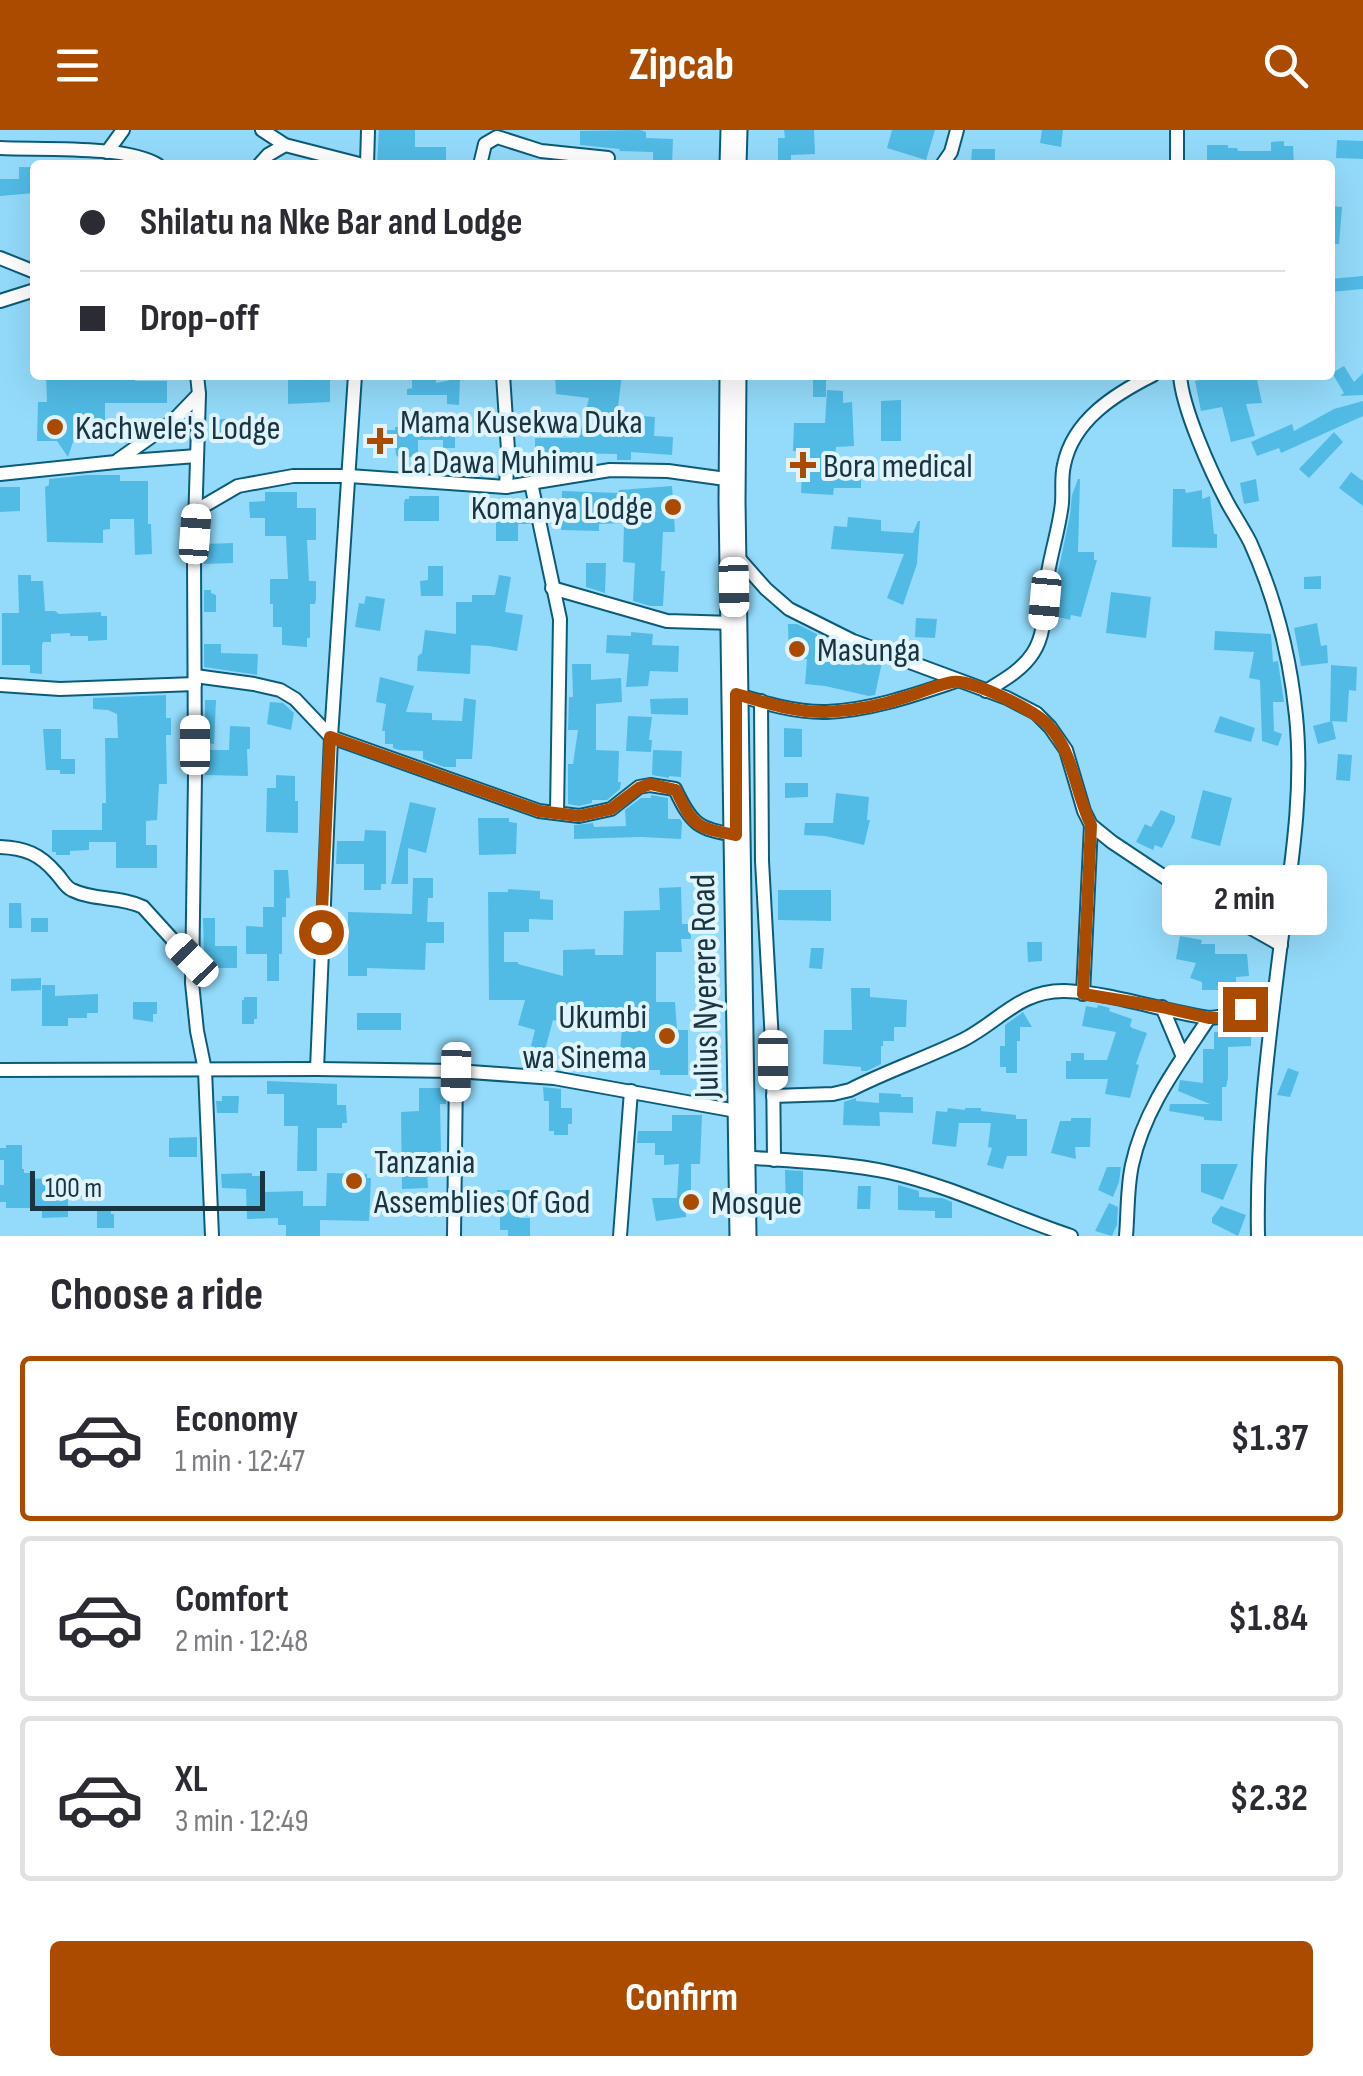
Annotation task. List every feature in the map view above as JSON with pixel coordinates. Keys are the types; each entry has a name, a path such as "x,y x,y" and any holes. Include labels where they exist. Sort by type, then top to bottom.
{"highway":[{"path":"734,130 734,160"},
{"name":"Julius Nyerere Road","path":"734,380 734,622 748,697 736,835 742,1236"}],"street":[{"path":"107,152 124,130"},
{"path":"262,130 285,144 346,160"},
{"path":"365,160 368,130"},
{"path":"945,160 957,130"},
{"path":"1176,130 1177,160"},
{"path":"481,160 486,144 497,137 541,151 608,158"},
{"path":"264,160 285,144"},
{"path":"0,148 107,152 146,160"},
{"path":"0,258 30,270"},
{"path":"0,301 30,292"},
{"path":"197,380 192,960 196,1031 205,1070 212,1236"},
{"path":"316,1068 330,737 355,380"},
{"path":"503,380 506,487"},
{"path":"986,691 1019,670 1036,649 1042,634 1046,580 1068,450 1085,422 1110,400 1144,380"},
{"path":"1180,380 1198,438 1267,584 1285,642 1296,715 1299,760 1291,883 1261,1114 1258,1236"},
{"path":"116,462 172,422 198,394"},
{"path":"0,474 196,456"},
{"path":"197,510 238,486 293,476 506,487 610,470 668,471 732,480"},
{"path":"530,483 560,619 557,814"},
{"path":"733,551 789,609 853,640 1007,698 1036,713 1066,750 1091,825 1187,892 1281,945"},
{"path":"552,588 667,621 734,622"},
{"path":"0,685 60,689 195,680 254,684 280,690 295,699 330,737 539,811 579,816 611,809 650,784 676,790 694,822 706,830 736,835"},
{"path":"774,1160 762,861 748,697 771,705 824,712 903,698 956,681"},
{"path":"1083,994 1091,825"},
{"path":"0,847 32,852 48,863 68,888 143,907 192,960"},
{"path":"774,1096 850,1090 964,1039 1025,998 1042,994 1065,991 1209,1018 1274,1007"},
{"path":"1162,1007 1183,1056"},
{"path":"1126,1236 1132,1168 1139,1140 1149,1114 1209,1018"},
{"path":"0,1070 316,1068 456,1072 554,1078 742,1112"},
{"path":"454,1236 456,1072"},
{"path":"620,1236 631,1091"},
{"path":"742,1157 890,1172 981,1200 1071,1236"}],"building":[{"path":"379,130 415,130 415,147 446,147 446,160 377,160"},
{"path":"640,130 646,132 646,138 673,139 672,160 653,160 653,152 580,145 580,131"},
{"path":"784,130 814,130 815,154 778,160 778,138 785,138"},
{"path":"892,130 935,130 926,160 887,148"},
{"path":"1042,130 1063,130 1061,147 1040,143"},
{"path":"1337,140 1363,141 1363,159 1336,158"},
{"path":"1284,141 1284,146 1293,146 1294,160 1207,160 1207,145 1228,145 1238,151 1271,151 1271,142"},
{"path":"972,149 995,149 995,160 971,160"},
{"path":"19,167 30,167 30,193 0,196 0,179 19,179"},
{"path":"1335,206 1342,207 1339,244 1335,244"},
{"path":"1363,276 1363,289 1335,292 1335,279"},
{"path":"1344,366 1354,382 1363,373 1363,395 1340,396 1344,393 1335,371"},
{"path":"46,380 167,381 167,403 105,403 105,422 92,422 93,439 74,439 68,457 57,441 37,441 38,402 47,402"},
{"path":"288,380 330,380 330,402 288,404"},
{"path":"412,380 460,380 459,405 447,404 447,395 407,395 407,389 412,388"},
{"path":"555,380 621,380 617,414 655,417 654,436 673,437 672,455 631,452 631,460 617,460 617,454 535,456 535,438 579,438 589,398 556,394"},
{"path":"813,380 826,380 826,397 813,397"},
{"path":"1257,380 1262,403 1246,404 1255,436 1231,442 1222,407 1201,411 1195,381"},
{"path":"827,390 843,391 843,403 852,402 854,446 836,447 834,474 861,474 861,488 834,488 833,495 801,493 803,451 793,451 794,423 825,423"},
{"path":"901,400 901,441 881,441 881,401"},
{"path":"1363,401 1363,416 1281,453 1279,448 1257,456 1251,442 1292,424 1294,431 1334,409"},
{"path":"221,419 236,419 236,434 219,434"},
{"path":"440,422 455,422 455,448 443,448 443,440 418,440 418,457 398,457 395,445 378,445 378,430 440,427"},
{"path":"1334,432 1343,442 1309,478 1299,469"},
{"path":"1351,472 1363,481 1363,506 1339,488"},
{"path":"120,475 120,481 148,481 152,554 135,555 134,519 110,519 110,529 103,530 103,543 47,542 45,487 49,479"},
{"path":"1078,479 1078,552 1094,552 1097,560 1081,617 1071,615 1070,620 1054,616 1057,577"},
{"path":"1256,479 1259,501 1244,504 1240,483"},
{"path":"672,486 675,532 663,532 663,606 650,606 633,601 635,563 623,562 624,523 599,524 599,531 561,530 562,491 619,493"},
{"path":"0,487 20,487 20,511 0,512"},
{"path":"1173,489 1185,489 1186,493 1202,490 1202,499 1210,496 1217,548 1172,547"},
{"path":"265,492 297,492 297,508 316,508 316,540 307,540 309,581 316,581 316,599 315,604 310,604 307,647 282,645 282,627 273,627 270,579 288,579 286,536 265,536 265,518 250,518 249,502 265,501"},
{"path":"409,496 439,496 439,521 404,521 404,503"},
{"path":"496,505 525,505 530,524 518,524 518,541 496,541"},
{"path":"848,517 881,520 881,531 913,533 920,521 917,564 903,605 887,598 904,554 831,549 834,526 847,527"},
{"path":"233,543 233,563 204,564 204,544"},
{"path":"586,563 606,563 605,593 586,587"},
{"path":"428,566 443,566 443,596 421,596 420,581 428,580"},
{"path":"18,575 31,575 31,581 43,581 45,611 101,612 101,616 107,616 107,640 88,641 88,636 70,633 51,634 51,642 42,645 42,674 30,673 30,665 2,665 2,613 19,613"},
{"path":"499,575 511,577 505,612 523,615 517,651 471,645 470,674 417,671 425,630 456,634 456,602 472,602 472,595 495,595"},
{"path":"1321,576 1321,589 1304,589 1304,577"},
{"path":"204,590 216,595 216,612 204,612"},
{"path":"1111,592 1151,597 1146,638 1106,633"},
{"path":"366,596 385,599 380,631 355,627 359,603 364,604"},
{"path":"916,618 937,619 935,638 915,637"},
{"path":"1317,623 1321,646 1327,645 1328,663 1301,666 1294,628"},
{"path":"788,624 817,634 817,648 882,662 875,695 805,684 807,659 789,659"},
{"path":"1215,631 1271,634 1273,662 1278,661 1284,702 1273,702 1274,731 1282,734 1278,746 1262,741 1260,680 1249,678 1254,652 1214,650"},
{"path":"631,632 653,634 652,645 679,646 678,672 650,671 648,686 626,687 629,654 606,653 607,635 631,636"},
{"path":"204,644 221,644 221,653 258,654 257,675 204,667"},
{"path":"572,664 591,664 591,680 621,678 622,702 596,704 596,750 619,751 620,789 607,800 592,800 579,806 568,804 568,764 573,764 578,730 568,730"},
{"path":"1331,665 1357,667 1356,691 1349,690 1347,722 1330,721"},
{"path":"380,677 414,686 406,712 432,713 432,720 462,721 464,698 476,700 472,759 456,759 456,767 444,767 423,759 423,751 399,750 393,744 385,744 382,731 386,704 376,702"},
{"path":"166,695 166,718 171,718 171,735 166,735 167,784 159,784 157,820 146,821 146,845 157,845 157,868 116,868 116,842 89,842 89,850 56,855 52,852 52,830 102,830 102,803 106,803 105,738 118,738 117,714 93,709 93,698"},
{"path":"688,698 688,715 651,714 650,699"},
{"path":"205,700 216,700 214,744 205,743"},
{"path":"270,702 283,703 294,713 291,730 267,724"},
{"path":"628,716 652,717 651,752 626,751"},
{"path":"1220,716 1255,728 1251,742 1214,732"},
{"path":"1332,721 1336,739 1318,744 1313,726"},
{"path":"230,726 250,727 248,776 205,775 205,750 229,750"},
{"path":"784,728 802,729 802,757 784,757"},
{"path":"43,729 61,729 61,759 75,759 75,774 46,770"},
{"path":"653,750 682,751 681,777 652,775"},
{"path":"1338,754 1352,755 1350,781 1336,780"},
{"path":"276,775 295,776 298,833 266,832 267,788 276,788"},
{"path":"785,783 808,783 808,797 785,798"},
{"path":"1203,790 1232,798 1220,846 1191,838"},
{"path":"836,793 869,797 870,820 864,845 804,835 805,823 833,823"},
{"path":"651,795 668,798 668,819 682,822 681,839 574,839 574,825 626,826 625,810"},
{"path":"410,802 436,808 426,853 408,848 408,884 391,884"},
{"path":"1161,810 1175,816 1175,821 1162,848 1155,845 1153,850 1136,842 1145,824 1151,827"},
{"path":"478,818 509,818 509,822 517,823 516,854 479,855"},
{"path":"365,830 386,831 386,884 381,884 381,890 364,890 364,864 336,864 337,841 364,841"},
{"path":"274,870 288,870 290,898 286,898 286,917 282,917 279,981 267,981 267,954 246,954 246,926 263,927 263,907 274,907"},
{"path":"413,878 433,878 427,922 444,922 444,943 426,943 425,970 367,968 367,976 348,976 348,912 412,914"},
{"path":"681,887 682,924 690,924 691,939 681,939 682,952 656,952 656,1002 675,1002 677,1030 688,1030 688,1075 660,1075 660,1070 648,1070 648,1066 619,1063 619,1022 594,1022 594,1030 553,1020 545,1050 531,1046 535,1030 518,1025 525,1000 489,1000 488,892 540,891 540,899 553,900 553,920 529,919 529,932 504,932 504,962 518,962 563,976 563,950 595,949 595,955 623,955 624,911 660,910 659,888"},
{"path":"778,890 831,890 831,921 778,920"},
{"path":"9,903 21,903 22,928 9,928"},
{"path":"31,918 48,918 48,932 31,932"},
{"path":"203,918 215,918 215,946 237,946 237,968 208,968"},
{"path":"1180,936 1202,940 1201,944 1215,944 1215,954 1247,954 1249,976 1236,977 1236,990 1202,990 1202,982 1190,978 1196,963 1176,959"},
{"path":"1027,942 1042,942 1042,961 1028,962"},
{"path":"811,948 824,948 822,969 809,968"},
{"path":"41,978 41,990 11,991 11,979"},
{"path":"42,985 55,985 55,996 98,994 98,1013 87,1013 87,1018 68,1018 68,1026 42,1026"},
{"path":"851,988 870,988 870,997 907,1000 906,1027 894,1027 894,1041 883,1041 881,1046 881,1064 867,1071 861,1071 861,1067 823,1064 824,1030 852,1030"},
{"path":"244,997 257,997 254,1024 242,1024"},
{"path":"133,1002 157,1002 153,1022 133,1019"},
{"path":"1098,1005 1132,1019 1132,1028 1147,1033 1130,1098 1105,1094 1108,1079 1066,1079 1066,1061 1071,1061 1071,1053 1084,1053 1084,1060 1107,1060 1116,1032 1082,1026 1086,1006"},
{"path":"1023,1012 1032,1027 1020,1027 1017,1073 1006,1073 1006,1067 1000,1067 1005,1025"},
{"path":"357,1013 401,1013 401,1030 357,1030"},
{"path":"1214,1032 1251,1033 1251,1046 1228,1047 1222,1121 1169,1111 1170,1104 1210,1104 1178,1091 1180,1080 1203,1083 1203,1049 1214,1049"},
{"path":"1288,1068 1299,1072 1290,1097 1277,1095"},
{"path":"267,1081 337,1084 337,1105 346,1105 347,1123 342,1123 342,1128 317,1128 317,1171 297,1171 298,1126 284,1126 284,1094 267,1094"},
{"path":"543,1087 561,1089 561,1108 572,1108 568,1135 549,1131 549,1101 544,1101"},
{"path":"419,1088 446,1091 446,1104 440,1104 441,1151 426,1154 428,1188 402,1189 401,1112 419,1111"},
{"path":"879,1093 913,1097 913,1113 879,1112"},
{"path":"222,1096 239,1096 238,1113 217,1113 216,1101 222,1101"},
{"path":"856,1098 879,1103 880,1126 843,1125 844,1102"},
{"path":"948,1108 981,1108 1027,1119 1027,1156 1007,1156 1003,1169 987,1165 992,1148 988,1147 991,1123 959,1123 956,1147 932,1144 936,1111 947,1112"},
{"path":"672,1115 702,1115 700,1164 691,1164 691,1212 686,1212 686,1217 656,1221 652,1198 677,1198 679,1164 664,1165 664,1155 655,1155 655,1143 637,1143 638,1131 672,1131"},
{"path":"1091,1118 1090,1147 1075,1147 1076,1159 1051,1153 1060,1121"},
{"path":"197,1137 197,1157 169,1157 169,1138"},
{"path":"22,1145 22,1169 30,1173 30,1179 59,1178 59,1184 87,1183 88,1197 68,1198 68,1217 42,1218 42,1208 6,1208 6,1202 0,1202 4,1160 0,1160 0,1148"},
{"path":"1201,1164 1238,1164 1223,1200 1201,1192"},
{"path":"1107,1167 1121,1167 1113,1197 1098,1190"},
{"path":"785,1170 803,1171 803,1213 786,1213"},
{"path":"327,1173 367,1174 371,1178 369,1221 320,1220 320,1236 286,1236 286,1225 278,1225 278,1218 247,1219 246,1189 222,1188 221,1174 264,1176 265,1192 303,1191 303,1206 326,1206"},
{"path":"898,1185 919,1191 919,1197 952,1202 952,1218 935,1218 935,1211 898,1210"},
{"path":"858,1186 871,1186 870,1209 857,1209"},
{"path":"497,1190 510,1190 510,1196 519,1200 519,1218 530,1218 530,1236 508,1236 508,1230 500,1230"},
{"path":"1109,1203 1118,1207 1112,1236 1095,1231"},
{"path":"1221,1206 1246,1215 1238,1236 1212,1223"},
{"path":"111,1210 114,1228 97,1228 97,1211"}],"place":[{"name":"Kachwele's Lodge","path":"55,427"},
{"name":"Mama Kusekwa Duka La Dawa Muhimu","path":"380,441"},
{"name":"Bora medical","path":"803,465"},
{"name":"Komanya Lodge","path":"673,507"},
{"name":"Masunga","path":"797,649"},
{"name":"Ukumbi wa Sinema","path":"667,1036"},
{"name":"Tanzania Assemblies Of God","path":"354,1181"},
{"name":"Mosque","path":"691,1202"}],"route":[{"path":"321,932 330,737 539,811 579,816 611,809 624,797 650,784 670,788 676,790 694,822 706,830 736,835 736,694 771,705 824,712 903,698 956,681 1007,698 1036,713 1066,750 1091,825 1083,994 1209,1018 1245,1009"}]}
